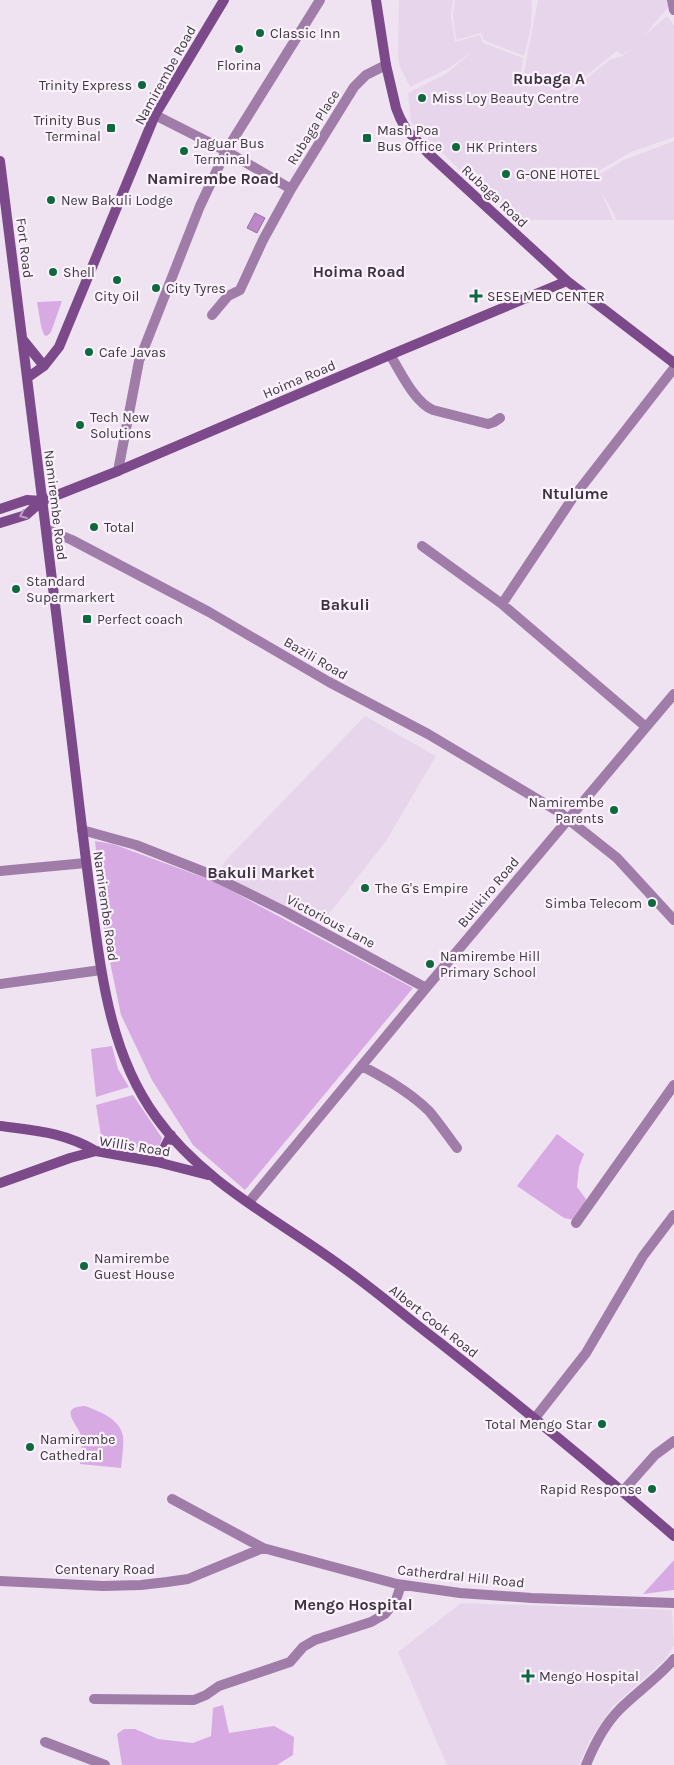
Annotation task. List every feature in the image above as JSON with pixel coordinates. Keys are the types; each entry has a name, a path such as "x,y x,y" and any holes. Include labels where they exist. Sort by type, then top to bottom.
{"main road":[{"name":"Namirembe Road","path":"170,1135 144,1098 121,1049 109,1012 101,970 86,863 27,378 44,366 58,347 155,115 224,0"},
{"name":"Rubaga Road","path":"376,0 386,65 396,108 406,129 429,154 567,281 674,363"},
{"name":"Fort Road","path":"0,161 27,378"},
{"name":"Hoima Road","path":"0,523 26,515 42,501 118,472 567,281"},
{"path":"22,339 44,366"},
{"name":"Hoima Road","path":"0,509 27,500 42,501"},
{"path":"0,1126 59,1135 79,1142 96,1151"},
{"path":"157,1162 170,1135"},
{"name":"Albert Cook Road","path":"170,1135 209,1175 342,1266 535,1418 674,1536"},
{"name":"Willis Road","path":"0,1183 70,1158 96,1151 157,1162 209,1175"}],"street":[{"path":"118,472 139,361 200,206 226,151 320,0"},
{"path":"672,0 674,10"},
{"name":"Rubaga Place","path":"212,315 228,296 240,290 263,240 291,189 354,87 366,75 386,65"},
{"path":"155,115 226,151 291,189"},
{"path":"390,355 416,395 427,408 488,424 500,418"},
{"path":"502,604 572,499 674,368"},
{"name":"Bazili Road","path":"46,529 72,540 209,612 329,682 428,734 559,812 617,858 674,920"},
{"path":"422,546 502,604 646,727"},
{"name":"Butikiro Road","path":"249,1202 426,988 674,694"},
{"name":"Victorious Lane","path":"82,830 136,845 207,873 284,911 426,988"},
{"path":"0,871 86,863"},
{"path":"0,984 101,970"},
{"path":"362,1066 394,1084 422,1105 430,1112 457,1148"},
{"path":"576,1223 674,1084"},
{"path":"535,1418 586,1353 643,1256 674,1215"},
{"path":"623,1491 655,1455 674,1442"},
{"name":"Catherdral Hill Road","path":"172,1499 264,1548 401,1585 460,1593 532,1598 674,1603"},
{"name":"Centenary Road","path":"0,1581 103,1586 167,1582 188,1579 264,1548"},
{"path":"94,1699 194,1700 200,1698 219,1686 280,1667 290,1662 315,1640 371,1622 385,1614 391,1607 396,1600 401,1585"},
{"path":"586,1765 605,1727 619,1710 674,1659"},
{"path":"45,1742 105,1765"}],"shaded area":[{"path":"399,0 453,0 451,16 455,42 480,35 483,43 523,58 521,73 543,84 524,72 538,0 668,0 669,6 644,36 667,16 674,25 674,137 631,152 593,174 595,177 624,160 674,141 674,220 617,220 600,189 613,220 523,220 467,177 411,122 408,93 446,74 473,51 449,68 410,87 400,67 398,56","holes":["629,50 623,56 611,59 566,95 563,94 617,51 622,55"]},
{"path":"455,0 532,0 531,28 524,56 484,40 481,33 456,40 453,15"},
{"path":"255,213 265,218 257,233 247,228"},
{"path":"62,301 51,332 47,336 44,335 37,302"},
{"path":"365,716 436,756 386,841 319,927 218,875 224,862"},
{"path":"95,841 113,844 213,881 413,988 245,1190 193,1145 152,1080 121,1015 105,938"},
{"path":"112,1046 118,1069 129,1087 96,1097 91,1049"},
{"path":"133,1095 162,1138 159,1148 147,1151 101,1136 96,1105"},
{"path":"557,1134 584,1154 579,1167 577,1187 586,1199 581,1213 574,1220 564,1218 517,1186"},
{"path":"85,1406 108,1416 121,1430 123,1444 121,1468 80,1464 82,1439 71,1414 72,1410 76,1407"},
{"path":"674,1560 674,1590 643,1594"},
{"name":"Mengo Hospital","path":"461,1603 672,1610 674,1645 665,1660 612,1707 589,1742 579,1765 447,1765 398,1652"},
{"path":"223,1705 229,1733 274,1726 294,1737 293,1755 277,1765 122,1765 117,1734 124,1729 135,1729 158,1739 193,1743 211,1736 213,1708"}],"place":[{"name":"Classic Inn","path":"260,33"},
{"name":"Florina","path":"239,49"},
{"name":"Trinity Express","path":"142,85"},
{"name":"Miss Loy Beauty Centre","path":"422,98"},
{"name":"Trinity Bus Terminal","path":"111,128"},
{"name":"Mash Poa Bus Office","path":"367,138"},
{"name":"HK Printers","path":"456,147"},
{"name":"Jaguar Bus Terminal","path":"184,151"},
{"name":"G-ONE HOTEL","path":"506,174"},
{"name":"New Bakuli Lodge","path":"51,200"},
{"name":"Shell","path":"53,272"},
{"name":"City Oil","path":"117,280"},
{"name":"City Tyres","path":"156,288"},
{"name":"SESE MED CENTER","path":"476,296"},
{"name":"Cafe Javas","path":"89,352"},
{"name":"Tech New Solutions","path":"80,425"},
{"name":"Total","path":"94,527"},
{"name":"Standard Supermarkert","path":"16,589"},
{"name":"Perfect coach","path":"87,619"},
{"name":"Namirembe Parents","path":"614,810"},
{"name":"The G's Empire","path":"365,888"},
{"name":"Simba Telecom","path":"652,903"},
{"name":"Namirembe Hill Primary School","path":"430,964"},
{"name":"Namirembe Guest House","path":"84,1266"},
{"name":"Total Mengo Star","path":"602,1424"},
{"name":"Namirembe Cathedral","path":"30,1447"},
{"name":"Rapid Response","path":"652,1489"},
{"name":"Mengo Hospital","path":"528,1676"}],"district":[{"name":"Rubaga A","path":"549,78"},
{"name":"Namirembe Road","path":"213,178"},
{"name":"Hoima Road","path":"359,271"},
{"name":"Ntulume","path":"575,493"},
{"name":"Bakuli","path":"345,604"},
{"name":"Bakuli Market","path":"261,872"},
{"name":"Mengo Hospital","path":"353,1604"}]}
